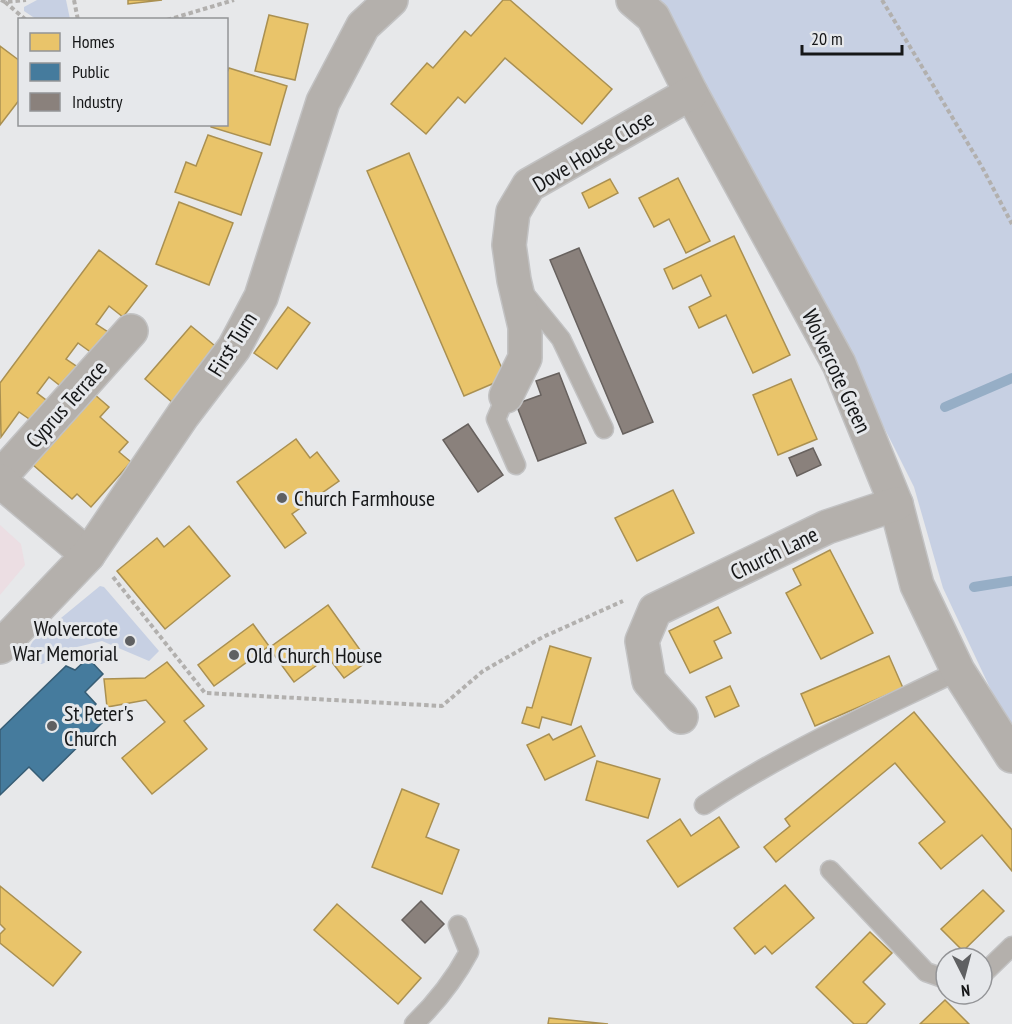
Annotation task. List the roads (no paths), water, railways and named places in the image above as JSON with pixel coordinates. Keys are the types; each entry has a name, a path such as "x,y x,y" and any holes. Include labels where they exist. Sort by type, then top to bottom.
{"street":[{"name":"First Turn","path":"0,647 88,555 183,416 234,348 261,297 323,102 363,26 391,0"},
{"name":"Wolvercote Green","path":"633,0 653,17 691,93 839,364 897,504 917,585 958,671 1012,756"},
{"name":"Dove House Close","path":"506,396 525,358 525,327 509,245 513,212 529,185 691,93"},
{"name":"Cyprus Terrace","path":"0,479 131,331"},
{"path":"0,479 88,555"},
{"name":"Church Lane","path":"681,717 649,681 642,641 656,610 827,527 897,504"}],"lane":[{"path":"514,280 561,339 604,429"},
{"path":"506,396 496,419 516,465"},
{"path":"704,805 735,784 806,745 958,671"},
{"path":"830,870 926,972 934,975"},
{"path":"414,1024 450,986 470,952 458,925"},
{"path":"994,963 1012,946"}],"waterway":[{"path":"945,407 1012,378"},
{"path":"974,587 1012,581"}],"place":[{"name":"Church Farmhouse","path":"282,498"},
{"name":"Wolvercote War Memorial","path":"130,641"},
{"name":"Old Church House","path":"234,655"},
{"name":"St Peter's Church","path":"52,726"}]}
